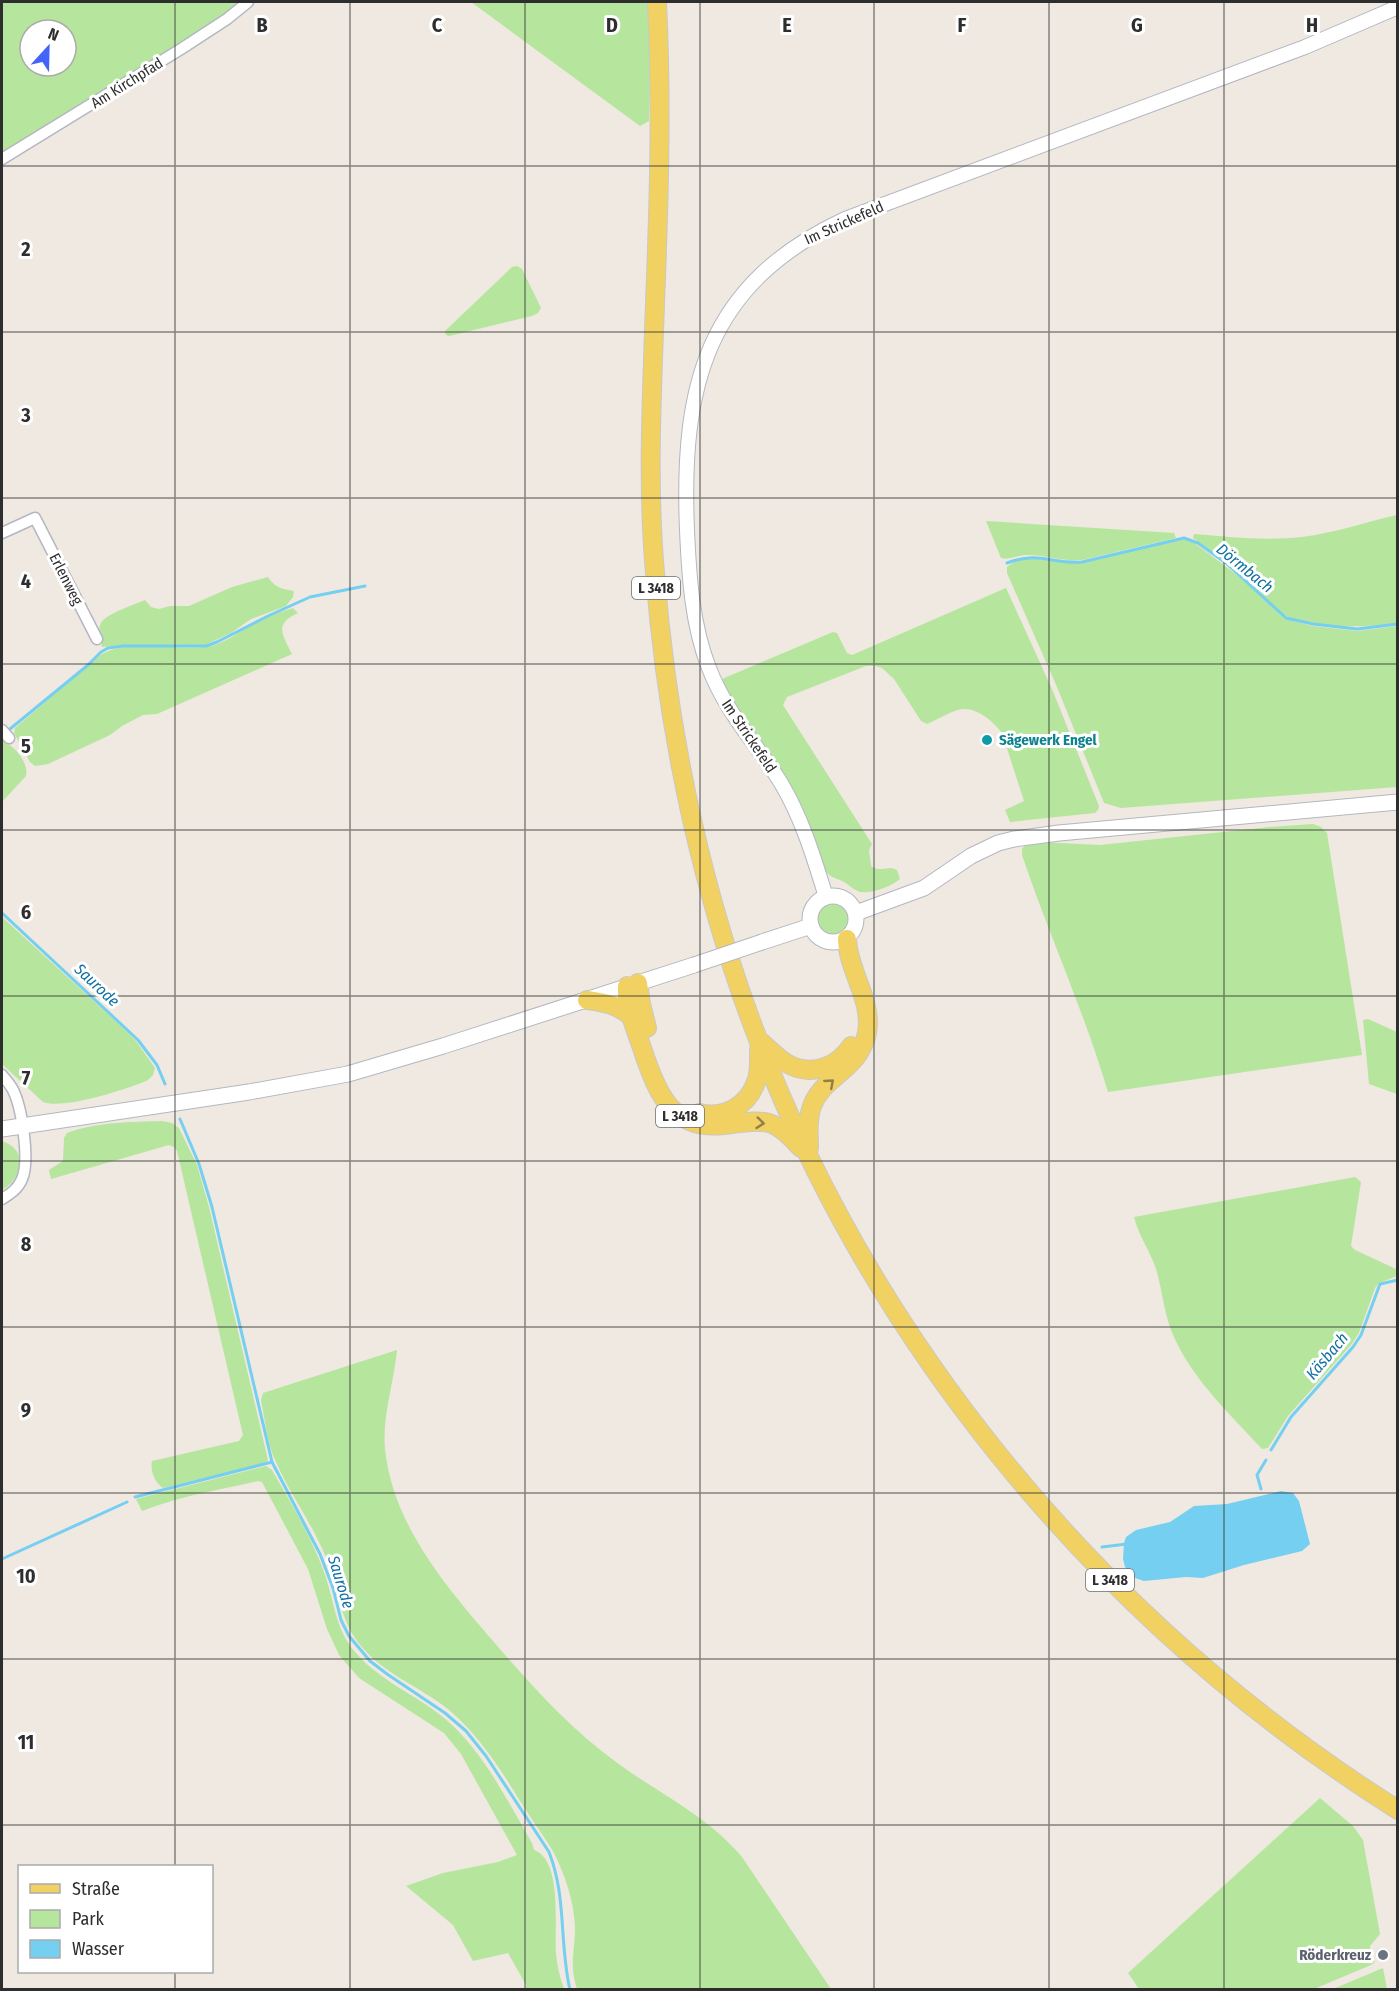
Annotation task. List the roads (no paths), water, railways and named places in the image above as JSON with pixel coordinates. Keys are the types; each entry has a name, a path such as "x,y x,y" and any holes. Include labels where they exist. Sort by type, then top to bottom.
{"main road":[{"name":"L 3418","path":"657,2 660,134 651,447 654,570 663,657 685,790 725,942 760,1041 809,1155 854,1241 883,1291 925,1355 987,1440 1066,1534 1145,1615 1216,1679 1295,1741 1398,1810"},
{"path":"856,913 924,888 984,849 1014,839 1398,802"},
{"path":"826,897 841,897 856,913 855,927 840,941 819,938 811,926 811,912 820,900 826,897"},
{"path":"2,1130 249,1092 348,1074 396,1061 811,926"},
{"name":"L 3418","path":"809,1155 808,1122 812,1105 822,1090 856,1058 862,1049 867,1030 864,999 849,954 840,941"},
{"path":"760,1041 783,1060 803,1070 825,1067 838,1061 847,1053 856,1032 856,1008 842,960 840,941"},
{"name":"L 3418","path":"633,984 669,1091 676,1100 695,1112 717,1114 731,1110 748,1097 757,1080 760,1041"},
{"name":"L 3418","path":"633,984 628,1006 659,1093 670,1109 679,1116 698,1124 711,1126 758,1122 770,1124 781,1129 809,1155"},
{"path":"586,1000 609,1003 632,1017"}],"street":[{"name":"Am Kirchpfad","path":"2,159 181,49 227,19 248,2"},
{"name":"Im Strickefeld","path":"826,897 791,800 734,717 716,685 700,642 694,611 686,512 689,422 703,365 725,319 751,284 767,268 794,246 823,229 867,210 1325,39 1398,7"},
{"name":"Erlenweg","path":"2,533 34,518 97,639"},
{"path":"2,1075 14,1092 22,1118 25,1167 21,1181 12,1193 2,1199"}],"water":[{"path":"1281,1491 1293,1493 1299,1501 1310,1544 1302,1551 1203,1578 1186,1577 1144,1581 1135,1578 1125,1567 1124,1543 1126,1537 1136,1530 1170,1522 1194,1506 1227,1504"}],"waterway":[{"name":"Dörmbach","path":"1007,563 1028,558 1082,562 1184,538 1198,543 1226,563 1286,618 1357,629 1398,624"},
{"path":"10,729 108,648 206,646 310,597 365,586"},
{"name":"Saurode","path":"2,913 138,1040 157,1065 165,1084"},
{"name":"Saurode","path":"180,1119 199,1164 212,1207 272,1462 320,1554 333,1588 341,1620 349,1636 370,1661 445,1713 466,1731 486,1756 549,1852 555,1869 561,1903 570,1990"},
{"name":"Käsbach","path":"1271,1450 1291,1417 1361,1335 1380,1284 1398,1280"},
{"name":"Käsbach","path":"1261,1489 1257,1475 1266,1460"},
{"path":"135,1497 272,1462"},
{"path":"2,1559 127,1502"},
{"path":"1102,1547 1127,1544"}],"place":[{"name":"Sägewerk Engel","path":"987,740"},
{"name":"Röderkreuz","path":"1383,1955"}]}
